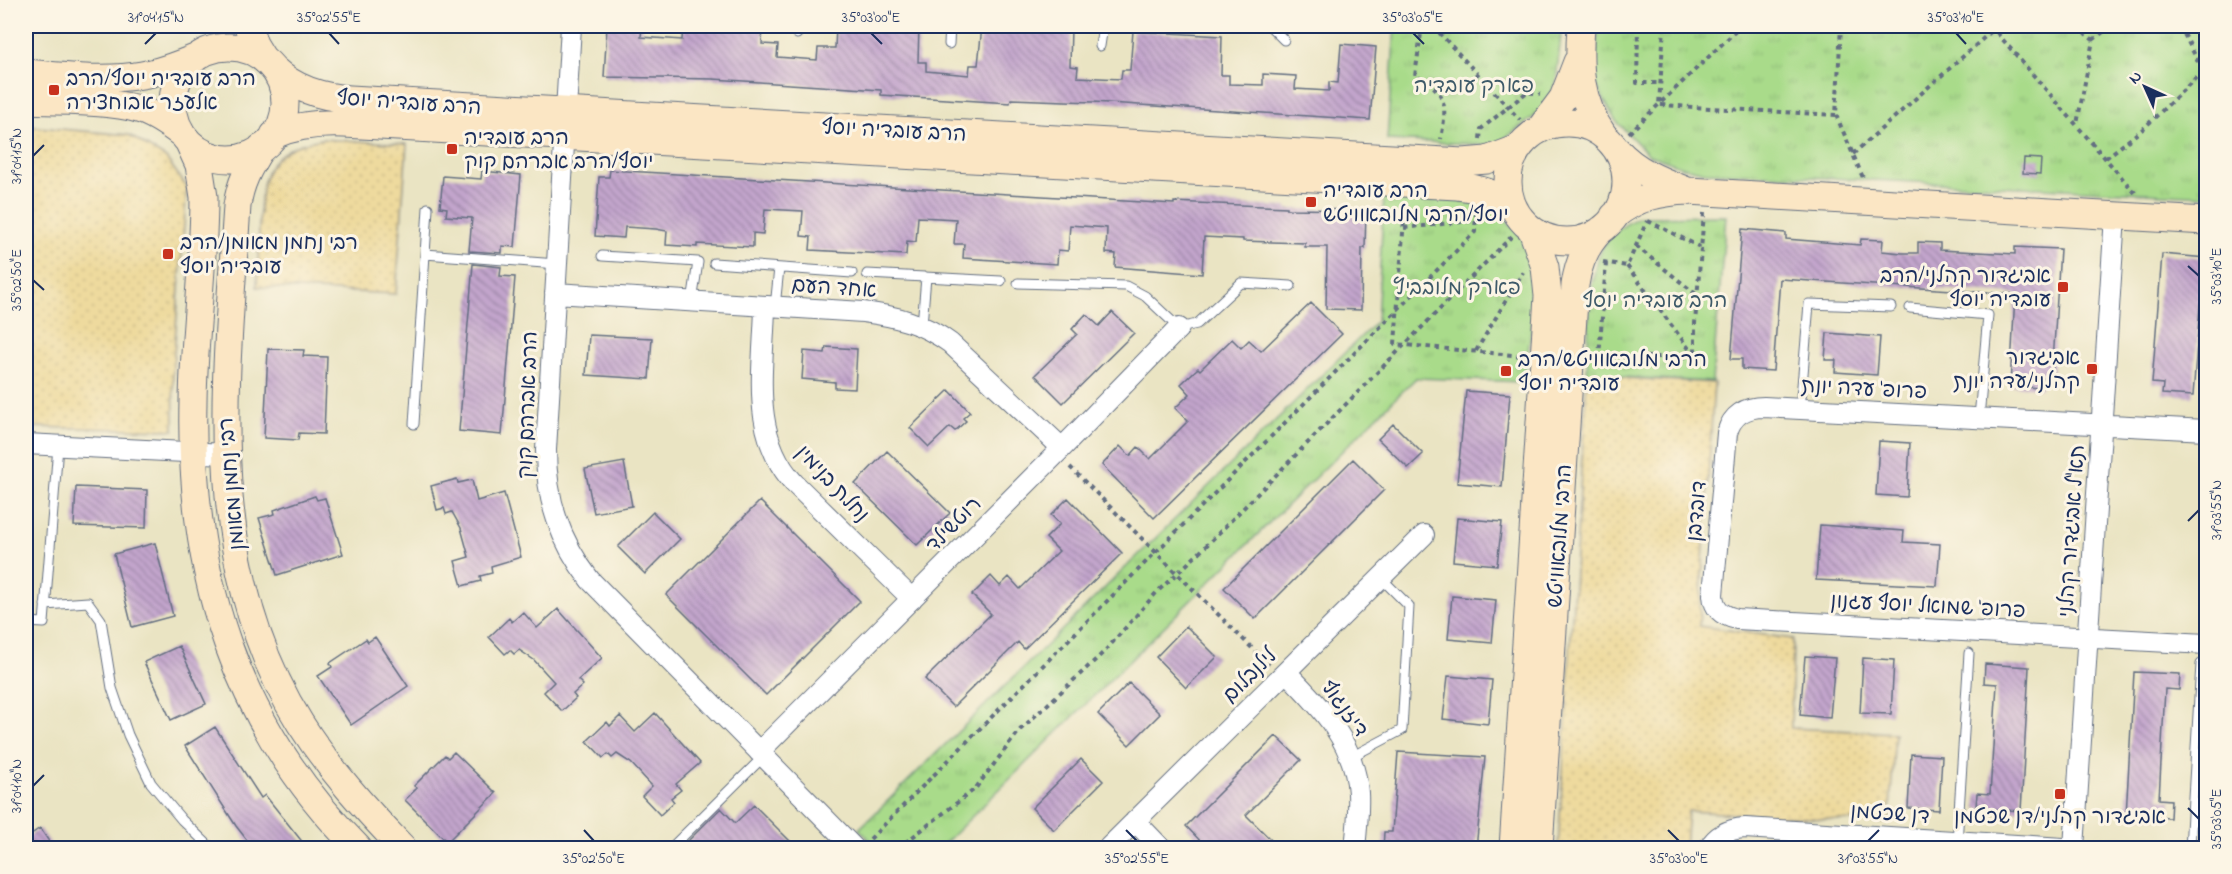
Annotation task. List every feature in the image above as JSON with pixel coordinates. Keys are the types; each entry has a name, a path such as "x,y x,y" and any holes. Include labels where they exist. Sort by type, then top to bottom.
{"street":[{"path":"186,139 176,122 173,98 180,75 200,55 216,26"},
{"path":"26,100 119,105 140,110 168,124 209,155 224,159 248,156 268,142 282,122 285,106 282,83 254,44 248,26"},
{"name":"הרב אברהם קוק","path":"571,26 546,467 550,501 561,533 574,557 591,580 761,754 861,844"},
{"path":"1581,26 1579,58 1585,99 1590,114 1630,164 1643,172 1697,192"},
{"path":"26,73 99,78 132,76 160,71 218,47 233,46 248,50 268,63"},
{"path":"1579,58 1563,98 1510,164 1509,194 1525,225 1549,238 1566,241 1581,239 1608,223 1637,200 1659,194 1697,192 2206,221"},
{"name":"הרב עובדיה יוסף","path":"268,63 284,78 302,88 341,99 566,124 1478,189 1497,196 1525,225"},
{"name":"הרב עובדיה יוסף","path":"268,142 294,127 335,123 566,124 1480,161 1530,137"},
{"path":"1530,137 1555,124 1570,123 1590,128 1612,144 1624,166 1626,182 1622,202 1608,223"},
{"name":"רבי נחמן מאומן","path":"186,139 199,165 204,197 192,453 197,513 205,565 232,657 250,699 288,764 320,806 358,849"},
{"name":"רבי נחמן מאומן","path":"268,142 247,171 240,187 237,206 225,400 225,454 229,509 237,558 248,603 262,645 298,720 344,785 392,845"},
{"name":"תא\"ל אביגדור קהלני","path":"2074,849 2115,216"},
{"name":"הרבי מלובאוויטש","path":"1513,849 1557,357 1575,285 1594,261 1591,242 1608,223"},
{"name":"הרבי מלובאוויטש","path":"1525,225 1545,267 1557,357 1539,849"},
{"name":"אחד העם","path":"555,293 877,314 901,318 922,325 941,336 959,351 1059,451"},
{"name":"נחלת בנימין","path":"770,307 763,412 765,431 771,449 784,471 795,483 912,599"},
{"name":"רוטשילד","path":"761,754 1179,328"},
{"name":"פרופ' עדה יונת","path":"1737,415 1757,407 2206,430"},
{"name":"דובדבן","path":"1720,612 1715,605 1713,595 1726,440 1731,423 1737,415"},
{"path":"26,444 225,454"},
{"name":"לילנבלום","path":"1108,849 1424,535"},
{"name":"פרופ' שמואל יוסף עגנון","path":"1720,612 1737,619 2206,644"},
{"name":"דיזנגוף","path":"1283,675 1327,717 1351,757 1358,792 1355,849"},
{"path":"1135,821 1161,849"},
{"name":"דן שכטמן","path":"1713,843 1732,829 1744,828 1957,845 2063,849"}],"lane":[{"path":"949,44 950,26"},
{"path":"1100,46 1103,26"},
{"path":"1270,26 1284,40"},
{"path":"414,424 428,208"},
{"path":"425,254 557,264"},
{"path":"602,256 698,262 692,302"},
{"path":"714,263 852,273"},
{"path":"770,307 779,268"},
{"path":"867,274 1001,281"},
{"path":"922,325 926,277"},
{"path":"1018,282 1126,286 1145,296 1179,328 1197,324 1241,283 1292,286"},
{"path":"1800,409 1809,304 1891,307"},
{"path":"1911,308 1988,315 1979,418"},
{"path":"26,622 44,623 58,446"},
{"path":"1351,757 1402,730 1409,606 1381,578"},
{"path":"45,605 88,602 101,620 112,688 128,735 151,783 182,820 211,849"},
{"path":"1957,845 1969,653"},
{"path":"2190,849 2201,664"},
{"path":"675,849 673,846 761,754"}],"path":[{"path":"1422,26 1415,76 1429,82 1439,92 1445,105 1438,160"},
{"path":"1433,26 1508,108 1530,137"},
{"path":"1638,26 1637,84 1660,83"},
{"path":"1659,105 1664,26"},
{"path":"1612,144 1659,105 1741,26"},
{"path":"1841,26 1836,115 1873,202"},
{"path":"2077,26 2093,40"},
{"path":"2077,125 2093,40 2111,26"},
{"path":"2106,158 2144,128 2205,72 2180,26"},
{"path":"1853,154 1992,27 2136,192 2144,218"},
{"path":"1480,161 1480,129 1527,92 1563,98"},
{"path":"1659,105 1836,115"},
{"path":"1407,184 1395,345 1557,357 1695,357"},
{"path":"861,844 1475,232 1478,189"},
{"path":"1695,357 1701,247 1697,192"},
{"path":"1627,266 1659,194"},
{"path":"1647,220 1701,247"},
{"path":"1404,228 1476,221 1525,225"},
{"path":"898,849 975,789 1020,730 1105,651 1157,592 1525,225"},
{"path":"1476,351 1525,225"},
{"path":"1636,246 1697,295"},
{"path":"1599,357 1594,261 1627,266 1695,357"},
{"path":"1059,451 1156,552 1283,675"}],"sand":[{"path":"26,126 129,135 166,158 187,187 173,367 174,430 26,427"},
{"path":"322,139 407,144 396,294 257,287 260,208 265,178 278,157 303,143"},
{"path":"1587,376 1714,383 1699,626 1793,639 1791,728 1895,733 1889,823 1688,811 1685,848 1558,848"}],"green space":[{"name":"פארק עובדיה","path":"1395,26 1562,26 1556,81 1547,107 1500,142 1490,145 1387,140"},
{"path":"1598,26 2206,26 2206,196 1705,172 1683,167 1649,155 1615,120 1595,83"},
{"name":"פארק מלובביץ","path":"1384,195 1461,198 1480,203 1502,216 1524,240 1538,279 1524,382 1416,378 940,848 878,848 859,829 1377,321"},
{"name":"הרב עובדיה יוסף","path":"1726,216 1712,382 1587,375 1592,288 1600,255 1609,238 1639,217"}],"building":[{"path":"607,26 642,26 641,37 682,40 683,26 763,26 762,44 778,45 777,57 817,60 818,48 835,48 836,26 919,26 918,62 926,62 926,71 969,75 970,65 978,65 982,26 1036,31 1036,26 1071,28 1070,66 1078,67 1077,77 1121,79 1122,70 1130,70 1133,31 1222,36 1221,75 1229,75 1229,84 1263,85 1263,74 1296,76 1295,89 1329,91 1329,82 1338,83 1341,44 1376,47 1370,120 1093,102 1011,99 1010,103 881,95 881,90 713,79 604,77"},
{"path":"2024,158 2041,159 2040,174 2023,173"},
{"path":"610,170 1174,204 1174,202 1287,207 1287,209 1366,210 1365,248 1362,248 1361,310 1326,309 1327,247 1305,247 1305,243 1204,237 1202,274 1115,267 1116,254 1106,253 1107,228 1070,225 1068,251 1058,250 1057,264 963,258 964,244 954,244 956,219 918,217 916,242 907,241 906,255 810,250 811,237 801,236 803,211 765,209 763,234 753,233 753,247 666,245 667,231 656,229 625,227 624,238 595,236 599,177 609,177"},
{"path":"482,171 521,175 515,247 502,246 502,253 469,251 472,218 446,216 447,208 440,207 443,176 481,179"},
{"path":"1742,229 1786,233 1786,239 1860,245 1861,239 1883,240 1882,251 1902,253 1918,253 1918,242 1940,243 1940,250 2015,254 2015,247 2060,249 2052,379 2042,378 2041,388 2010,386 2015,294 1780,279 1773,371 1742,369 1742,359 1731,359"},
{"path":"2162,254 2206,258 2206,304 2200,304 2193,396 2162,394 2163,384 2152,383"},
{"path":"473,264 501,267 500,276 515,277 502,435 459,431"},
{"path":"1311,303 1342,334 1154,518 1102,465 1120,446 1130,456 1138,447 1150,459 1188,421 1175,408 1190,394 1181,384 1198,368 1200,370 1232,339 1241,348 1249,340 1261,351"},
{"path":"1112,312 1134,333 1063,403 1035,375 1077,334 1072,329 1086,314 1099,326"},
{"path":"1827,333 1880,337 1877,375 1835,372 1836,360 1825,360"},
{"path":"589,335 652,338 649,379 586,375"},
{"path":"826,347 857,349 855,389 835,388 835,382 802,379 804,351 825,353"},
{"path":"268,349 304,350 303,356 327,357 324,434 299,433 298,440 264,438"},
{"path":"949,390 970,412 963,418 966,421 955,431 950,427 929,447 910,428"},
{"path":"1466,391 1510,394 1502,487 1457,483"},
{"path":"1393,424 1423,454 1408,468 1378,439"},
{"path":"1879,441 1910,443 1907,497 1876,495"},
{"path":"887,451 950,513 917,545 855,484"},
{"path":"1353,459 1384,490 1255,619 1224,588"},
{"path":"624,462 632,506 594,513 585,469"},
{"path":"457,479 458,483 472,480 477,501 504,493 521,557 491,566 492,573 480,576 481,581 462,586 455,561 469,557 461,528 452,512 446,514 444,508 437,510 431,486"},
{"path":"76,487 147,490 146,528 74,526"},
{"path":"315,496 317,500 325,498 343,554 277,575 259,518 275,514 274,510"},
{"path":"1068,498 1122,553 1024,649 1018,642 953,707 925,679 991,614 972,595 991,576 1000,586 1009,577 1020,589 1059,551 1046,538 1060,524 1051,515"},
{"path":"760,501 860,601 766,695 666,595"},
{"path":"653,512 680,539 645,574 618,547"},
{"path":"1457,518 1502,522 1497,565 1453,561"},
{"path":"1820,525 1904,531 1903,542 1940,544 1937,586 1816,580"},
{"path":"155,543 173,616 132,627 114,554"},
{"path":"1452,596 1496,600 1492,643 1448,639"},
{"path":"558,609 602,658 578,680 583,685 573,694 576,698 562,711 544,692 554,682 534,660 519,650 514,654 510,650 505,654 489,637 509,618 512,622 523,612 537,628"},
{"path":"1186,626 1217,657 1186,688 1156,657"},
{"path":"375,637 408,686 351,725 318,676 332,667 330,663 366,639 368,642"},
{"path":"179,646 206,704 171,720 144,662"},
{"path":"1805,656 1835,658 1830,718 1800,715"},
{"path":"1863,658 1894,660 1891,714 1860,713"},
{"path":"1985,664 2029,667 2021,811 1976,808 1977,793 1990,794 1997,684 1984,683"},
{"path":"2134,672 2180,674 2179,690 2165,689 2159,799 2171,800 2170,818 2126,816"},
{"path":"1448,676 1492,680 1488,724 1443,719"},
{"path":"1129,683 1160,714 1129,745 1098,714"},
{"path":"655,713 700,763 676,784 681,790 671,798 674,802 660,815 642,796 652,786 631,763 617,754 612,758 608,754 603,758 587,741 607,722 610,726 620,716 635,732"},
{"path":"215,727 261,798 265,795 308,849 254,849 236,826 185,746"},
{"path":"1276,736 1301,760 1246,815 1280,849 1208,849 1186,826"},
{"path":"454,752 496,793 447,842 405,800 417,788 414,786 445,755 448,758"},
{"path":"1398,752 1485,757 1476,849 1383,849 1384,832 1392,832"},
{"path":"1911,754 1942,756 1939,810 1908,808"},
{"path":"1081,759 1103,781 1054,830 1032,808"},
{"path":"754,805 798,849 695,849 688,841 721,808 735,823"},
{"path":"40,828 54,849 26,849 26,838"}],"place":[{"name":"הרב עובדיה יוסף/הרב אלעזר אבוחצירה","path":"54,90"},
{"name":"הרב עובדיה יוסף/הרב אברהם קוק","path":"452,149"},
{"name":"הרב עובדיה יוסף/הרבי מלובאוויטש","path":"1311,202"},
{"name":"רבי נחמן מאומן/הרב עובדיה יוסף","path":"168,254"},
{"name":"אביגדור קהלני/הרב עובדיה יוסף","path":"2063,287"},
{"name":"אביגדור קהלני/עדה יונת","path":"2092,369"},
{"name":"הרבי מלובאוויטש/הרב עובדיה יוסף","path":"1506,371"},
{"name":"אביגדור קהלני/דן שכטמן","path":"2060,794"}]}
